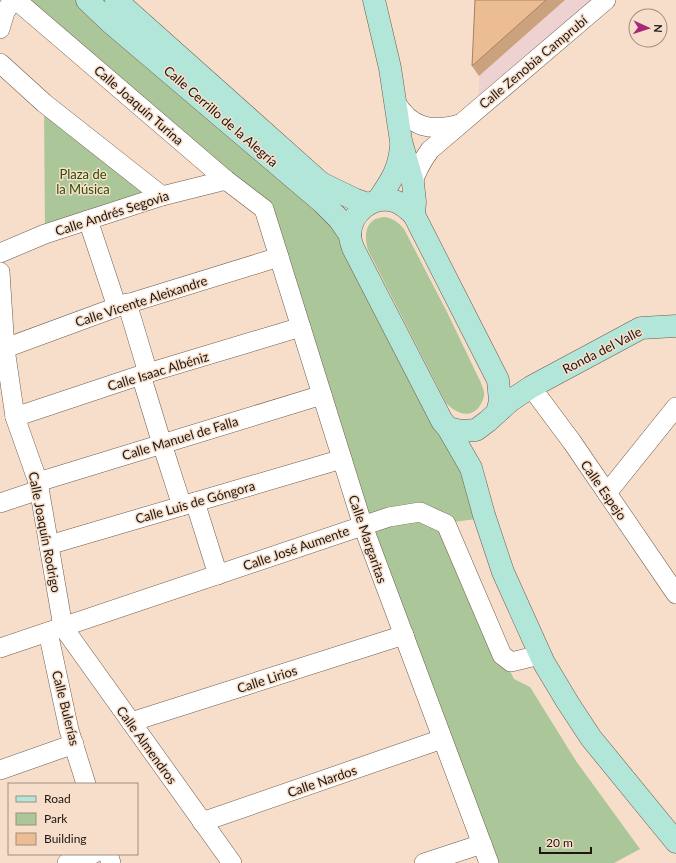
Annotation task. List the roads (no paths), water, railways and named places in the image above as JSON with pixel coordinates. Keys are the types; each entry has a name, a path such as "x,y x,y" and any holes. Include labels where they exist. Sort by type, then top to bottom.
{"street":[{"path":"0,29 5,12 15,0"},
{"name":"Calle Joaquín Turina","path":"15,0 226,180 264,209"},
{"name":"Calle Cerrillo de la Alegría","path":"87,0 116,27 322,202 339,219 350,236 353,248 360,263 442,421 448,428 471,468 484,515 503,572 540,655 568,703 591,738 676,842"},
{"name":"Calle Cerrillo de la Alegría","path":"116,0 322,183 354,199 373,202 395,201 406,206 414,215"},
{"path":"374,0 390,68 401,141 413,184 415,202 414,215 498,380 500,401 493,417 480,439 471,468"},
{"name":"Calle Zenobia Camprubí","path":"413,184 422,161 430,150 606,0"},
{"path":"0,63 44,104 162,196"},
{"name":"Calle Zenobia Camprubí","path":"395,101 400,110 408,118 429,128 444,128 460,124"},
{"path":"350,236 353,222 359,212 373,202 395,173 400,160 401,141"},
{"name":"Calle Andrés Segovia","path":"0,252 45,234 162,196 226,180"},
{"name":"Calle Margaritas","path":"264,209 362,526 489,863"},
{"path":"88,220 122,305 145,374 162,444 189,504 218,575"},
{"name":"Calle Vicente Aleixandre","path":"3,350 122,305 279,257"},
{"name":"Calle Joaquín Rodrigo","path":"0,272 3,350 15,416 39,486 49,545 55,630"},
{"name":"Ronda del Valle","path":"493,417 510,400 531,387 641,328 676,326"},
{"name":"Calle Isaac Albéniz","path":"15,416 145,374 301,327"},
{"path":"498,380 510,386 519,388 531,387"},
{"name":"Calle Espejo","path":"531,387 607,493 675,592"},
{"name":"Calle Manuel de Falla","path":"0,503 39,486 162,444 322,394"},
{"path":"607,493 676,407"},
{"path":"448,428 461,431 476,430 493,417"},
{"name":"Calle Luis de Góngora","path":"49,545 342,459"},
{"name":"Calle José Aumente","path":"0,648 389,517 420,512 446,524 502,655 511,662 540,655"},
{"name":"Calle Almendros","path":"55,630 131,722 232,863"},
{"name":"Calle Bulerías","path":"55,630 69,730 86,783"},
{"name":"Calle Lirios","path":"131,722 404,635"},
{"name":"Calle Nardos","path":"202,822 442,739"},
{"path":"0,770 74,744"},
{"path":"424,863 482,844"},
{"path":"66,863 90,855"}],"park label":[{"name":"Plaza de la Música","path":"83,182"}]}
